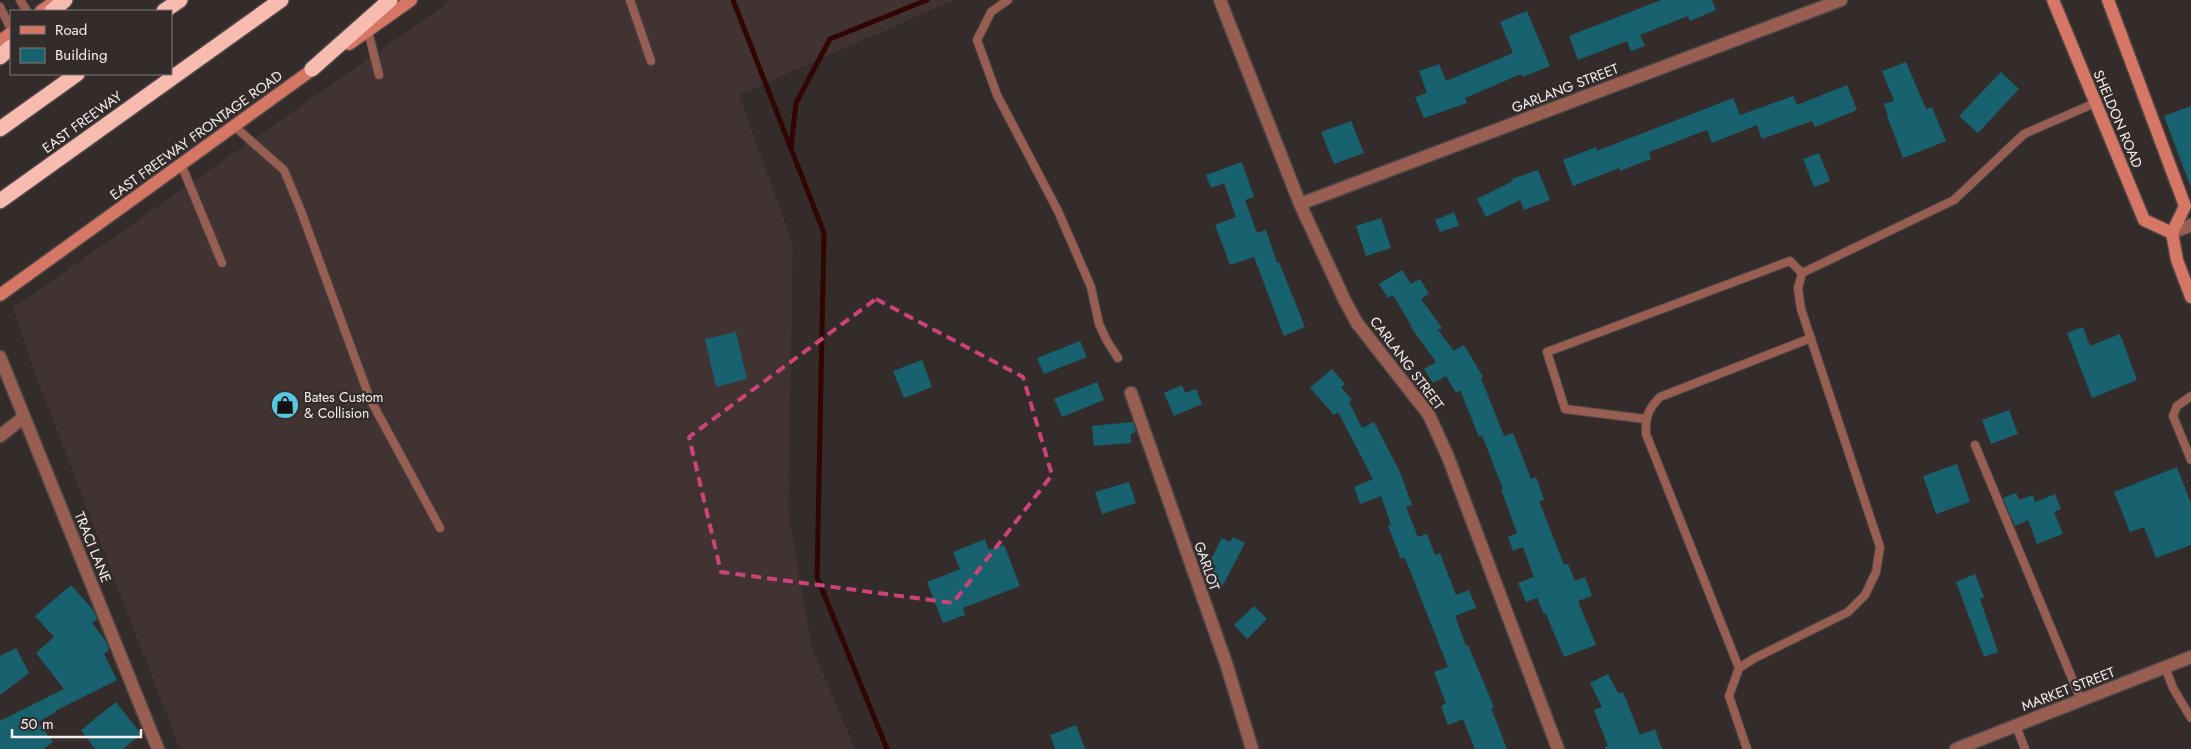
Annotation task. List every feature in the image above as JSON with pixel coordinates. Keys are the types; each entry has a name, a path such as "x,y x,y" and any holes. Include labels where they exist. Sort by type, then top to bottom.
{"highway":[{"path":"53,10 65,0"},
{"path":"165,10 180,0"},
{"name":"EAST FREEWAY","path":"0,201 281,0"},
{"path":"312,69 390,0"},
{"path":"0,57 10,48"},
{"path":"0,129 76,75"}],"main road":[{"path":"42,10 57,0"},
{"name":"EAST FREEWAY FRONTAGE ROAD","path":"0,295 312,69 411,0"},
{"name":"SHELDON ROAD","path":"2053,0 2144,220 2172,233"},
{"path":"2108,0 2185,206 2172,233 2177,260 2191,297"}],"street":[{"name":"CARLANG STREET","path":"1220,0 1300,204 1345,301 1357,323 1429,415 1448,457 1558,749"},
{"name":"GARLANG STREET","path":"1300,204 1841,0"},
{"path":"2172,233 2191,225"},
{"name":"TRACI LANE","path":"0,357 158,749"},
{"name":"GARLOT","path":"1131,393 1227,666 1252,749"},
{"path":"0,436 24,417"},
{"name":"MARKET STREET","path":"1956,749 2191,657"}],"lane":[{"path":"630,0 651,61"},
{"path":"1008,0 991,12 976,40 997,95 1058,211 1091,287 1099,324 1118,358"},
{"path":"0,7 10,27"},
{"path":"368,30 379,75"},
{"path":"1747,749 1729,696 1739,668 1755,658 1848,612 1865,595 1876,572 1880,547 1801,309 1798,288 1802,274 1954,200 2024,134 2095,103"},
{"path":"234,126 284,170 301,211 370,399 440,528"},
{"path":"182,164 222,263"},
{"path":"1645,419 1565,409 1547,352 1790,261 1802,274"},
{"path":"1739,668 1646,434 1645,419 1651,406 1660,397 1811,338"},
{"path":"2191,396 2177,406 2173,416 2191,460"},
{"path":"1976,445 2081,700"},
{"path":"2165,667 2173,688 2191,718"},
{"path":"2016,726 2024,749"}],"highlighted area":[{"path":"876,299 1023,377 1052,475 953,603 721,572 689,437"}],"shaded area":[{"path":"452,0 954,0 739,95 793,245 788,511 812,648 855,749 180,749 34,371 13,308"}],"building":[{"path":"1661,0 1712,0 1716,10 1690,21 1688,16 1640,35 1645,46 1631,51 1627,41 1578,60 1569,36"},
{"path":"1527,11 1550,66 1523,77 1521,74 1465,98 1467,103 1424,118 1415,97 1427,93 1419,71 1439,64 1446,81 1513,53 1500,22"},
{"path":"1906,62 1926,109 1932,107 1946,141 1903,158 1884,104 1894,101 1882,71"},
{"path":"2001,72 2019,89 1978,133 1959,116"},
{"path":"1847,85 1857,110 1815,127 1812,121 1762,139 1757,125 1712,143 1707,130 1649,152 1651,159 1620,171 1619,168 1573,186 1563,160 1596,147 1597,151 1733,98 1740,115 1793,96 1797,105"},
{"path":"2191,106 2191,185 2190,185 2164,116"},
{"path":"1351,121 1364,153 1334,164 1321,132"},
{"path":"1819,153 1830,181 1814,187 1803,159"},
{"path":"1242,162 1254,197 1245,200 1257,233 1266,230 1277,263 1279,262 1305,327 1284,336 1254,257 1230,265 1215,225 1236,217 1224,183 1211,188 1206,175"},
{"path":"1538,170 1550,200 1524,210 1520,200 1486,217 1477,199 1513,181 1512,179"},
{"path":"1454,212 1459,226 1440,232 1435,220"},
{"path":"1381,218 1391,248 1366,256 1356,226"},
{"path":"1402,270 1411,284 1420,279 1429,294 1421,299 1442,328 1438,330 1454,351 1464,345 1483,377 1481,378 1504,436 1513,433 1531,479 1536,477 1544,500 1539,501 1564,565 1568,564 1575,581 1585,577 1592,596 1578,601 1596,645 1564,657 1546,614 1544,614 1537,598 1526,602 1518,583 1534,577 1523,547 1513,551 1508,537 1517,533 1501,489 1503,489 1482,435 1479,437 1460,390 1456,393 1446,376 1433,383 1424,369 1436,362 1410,326 1393,295 1388,298 1379,284"},
{"path":"2083,327 2090,346 2120,334 2137,380 2092,398 2067,333"},
{"path":"736,332 747,379 716,387 705,339"},
{"path":"1080,341 1087,357 1044,374 1037,358"},
{"path":"922,360 932,387 904,398 893,371"},
{"path":"1332,369 1345,384 1341,387 1352,400 1349,402 1362,428 1374,422 1400,472 1412,505 1406,507 1418,537 1427,534 1435,555 1440,553 1456,595 1469,590 1476,608 1455,616 1466,646 1468,645 1494,707 1491,708 1507,749 1475,749 1463,719 1448,725 1441,706 1446,703 1434,672 1448,667 1405,558 1401,559 1388,526 1391,525 1381,496 1360,504 1354,487 1373,479 1338,412 1334,415 1310,388"},
{"path":"1097,382 1104,400 1062,417 1054,399"},
{"path":"1182,385 1185,393 1196,389 1202,404 1174,416 1164,393"},
{"path":"2009,410 2018,434 1991,444 1982,420"},
{"path":"1133,422 1136,432 1131,434 1131,443 1094,446 1092,426"},
{"path":"1957,464 1970,502 1936,514 1923,476"},
{"path":"2177,467 2191,504 2191,545 2156,558 2144,527 2130,532 2114,492"},
{"path":"1129,482 1136,503 1102,514 1095,492"},
{"path":"2016,493 2019,500 2033,495 2035,502 2055,494 2061,509 2054,512 2063,534 2037,544 2028,520 2015,526 2003,498"},
{"path":"1233,537 1245,543 1223,585 1210,578 1216,566 1209,563 1222,538 1230,542"},
{"path":"985,539 989,550 1004,545 1020,586 963,608 965,615 943,623 927,582 960,569 953,552"},
{"path":"1975,574 1984,597 1980,599 1998,652 1984,657 1956,582"},
{"path":"71,585 94,611 97,619 92,623 105,640 109,650 104,654 117,680 55,711 38,722 53,742 43,749 0,749 0,721 64,689 36,653 54,637 35,616"},
{"path":"1254,606 1267,619 1247,639 1234,625"},
{"path":"16,648 29,673 0,695 0,656"},
{"path":"1608,674 1618,693 1623,692 1640,735 1655,729 1662,749 1605,749 1608,746 1594,710 1602,707 1590,683"},
{"path":"116,702 141,734 123,749 95,749 81,730"},
{"path":"1076,725 1085,749 1055,749 1050,735"}],"waterway":[{"path":"733,0 824,233 817,577 887,749"},
{"path":"791,148 796,103 830,39 927,0"}],"place":[{"name":"Bates Custom & Collision","path":"285,405"}]}
